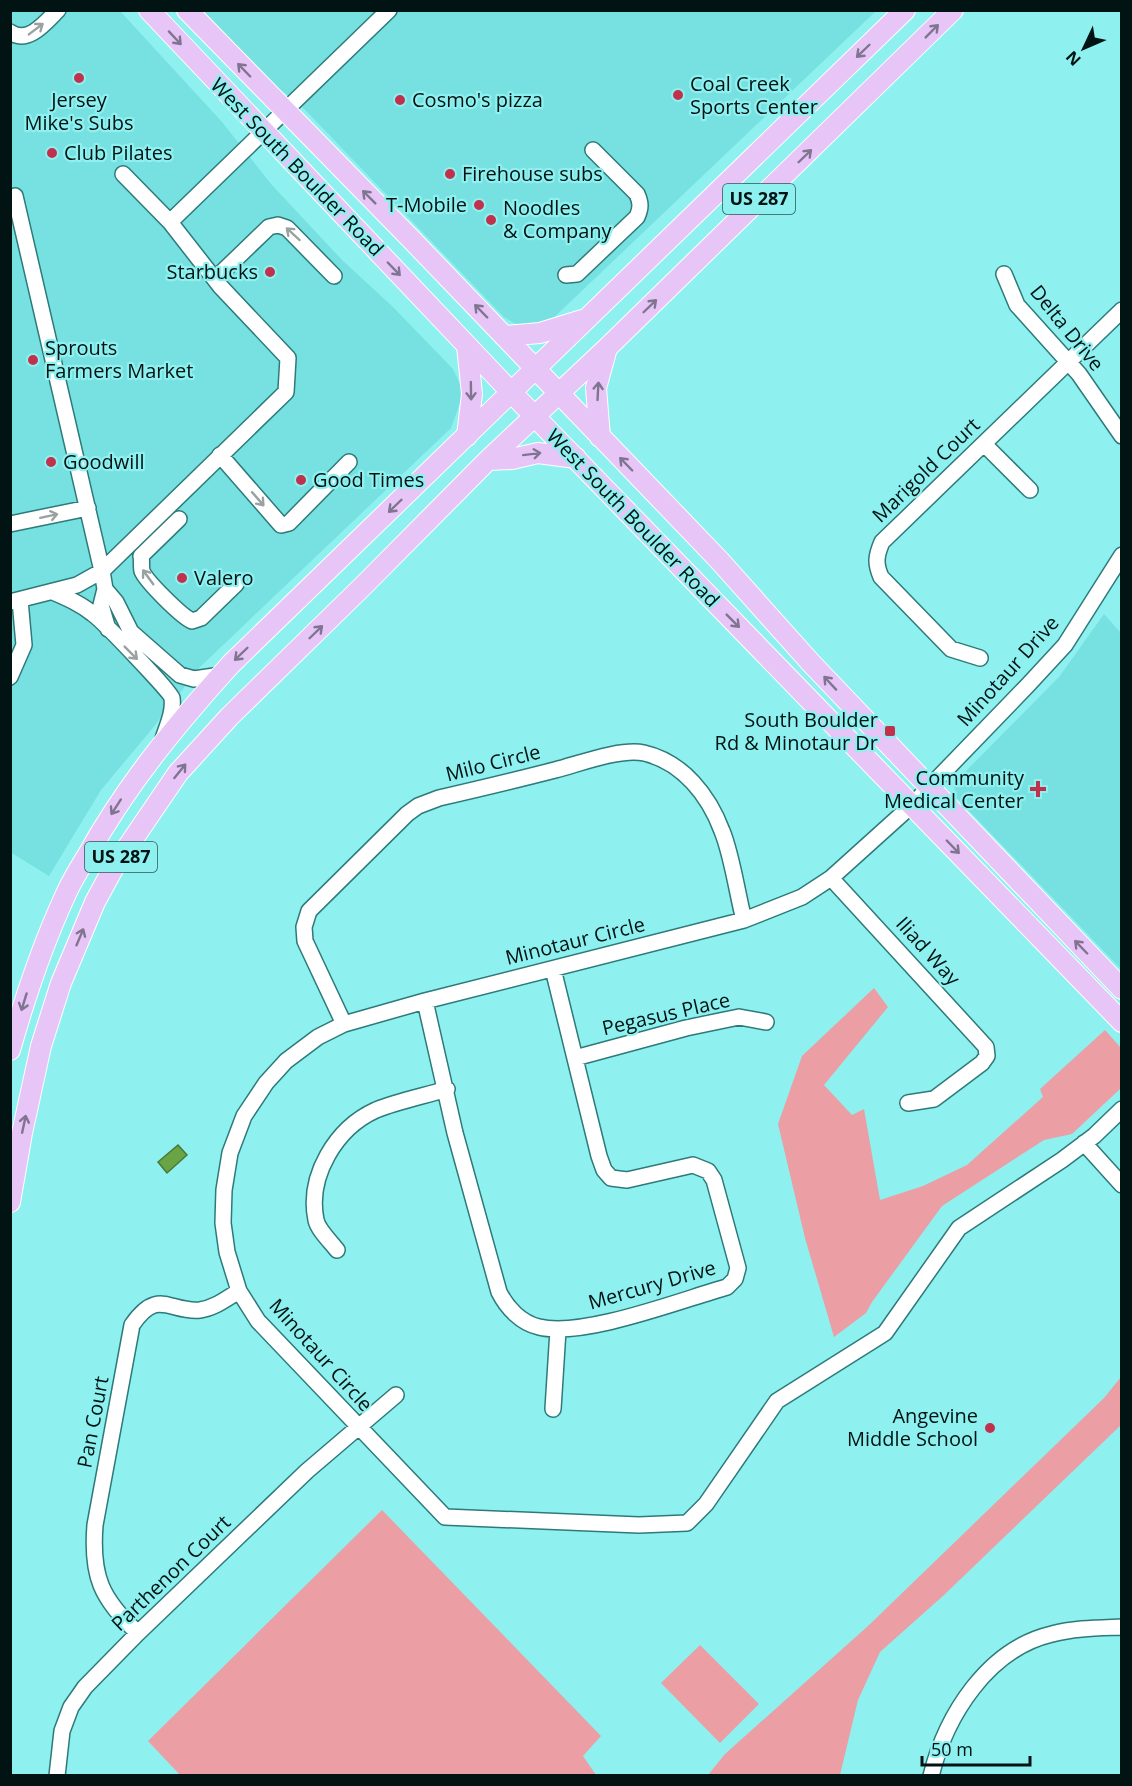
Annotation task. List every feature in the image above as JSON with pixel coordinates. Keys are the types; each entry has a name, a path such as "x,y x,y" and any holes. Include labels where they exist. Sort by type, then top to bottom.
{"main road":[{"name":"West South Boulder Road","path":"149,10 512,393 1122,1022"},
{"name":"West South Boulder Road","path":"188,10 719,560 928,787 1122,989"},
{"name":"US 287","path":"10,1050 32,977 65,894 104,825 162,742 221,675 905,10"},
{"name":"US 287","path":"10,1202 25,1121 48,1022 65,972 95,902 162,794 197,750 488,460 608,347 952,10"},
{"path":"504,336 540,333 588,319"},
{"path":"467,346 472,394 467,436"},
{"path":"600,436 596,388 608,347"},
{"path":"488,460 512,459 538,453 576,458"}],"street":[{"path":"10,32 16,36 29,35 58,10"},
{"path":"170,222 389,10"},
{"path":"566,275 577,274 637,217 640,210 637,194 593,150"},
{"path":"10,677 24,645 15,601 77,585 102,571 286,392 288,358 215,279 170,222 123,174"},
{"path":"15,196 102,571 105,589 101,604 108,629"},
{"path":"215,279 269,227 278,225 287,228 334,276"},
{"name":"Delta Drive","path":"1004,274 1017,305 1068,361 1122,436"},
{"name":"Marigold Court","path":"980,657 951,649 881,577 875,564 877,554 882,542 1122,310"},
{"path":"984,444 1030,490"},
{"path":"220,455 281,525 289,522 349,462"},
{"path":"10,524 88,508"},
{"path":"179,519 141,556 142,571 171,605 192,621 201,618 236,584"},
{"name":"Minotaur Drive","path":"912,805 1065,645 1122,555"},
{"path":"105,589 116,602 131,632 180,675 194,679 221,675"},
{"path":"53,591 75,601 96,615 172,696 172,713 162,742"},
{"name":"Milo Circle","path":"344,1024 305,941 304,927 309,911 407,814 418,806 439,798 612,755 643,753 668,762 694,783 713,809 723,833 744,920"},
{"name":"Minotaur Circle","path":"912,805 831,878 802,897 744,920 425,1001 344,1024 318,1037 286,1061 266,1083 244,1116 230,1153 224,1190 223,1223 227,1252 239,1291 258,1321 445,1517 639,1524 687,1523 706,1504 777,1401 885,1334 959,1228 1084,1143"},
{"name":"Iliad Way","path":"831,878 987,1047 987,1056 982,1063 934,1099 908,1103"},
{"name":"Mercury Drive","path":"425,1001 447,1089 455,1133 499,1292 504,1302 518,1317 537,1327 558,1330 587,1326 727,1287 735,1279 738,1268 714,1179 708,1171 693,1165 627,1180 611,1178 604,1170 554,969"},
{"name":"Pegasus Place","path":"575,1058 686,1028 739,1017 766,1022"},
{"path":"337,1250 316,1222 316,1189 322,1165 335,1142 353,1124 376,1110 447,1089"},
{"path":"1122,1109 1084,1143 1122,1185"},
{"name":"Pan Court","path":"138,1633 118,1615 107,1599 98,1579 93,1550 95,1525 132,1325 140,1314 154,1305 163,1303 198,1310 213,1307 239,1291"},
{"path":"553,1409 558,1330"},
{"name":"Parthenon Court","path":"57,1776 62,1731 71,1707 85,1687 307,1471 396,1395"},
{"path":"931,1776 937,1751 952,1718 973,1688 995,1664 1021,1646 1050,1634 1122,1627"}],"shaded area":[{"path":"10,11 120,11 222,122 271,184 342,260 393,307 453,369 464,392 451,428 200,667 101,790 49,876 10,852"},
{"path":"202,11 876,11 547,324 526,327 504,317 312,117 296,101 272,84"},
{"name":"Community Medical Center","path":"1104,614 1121,633 1121,969 955,796 954,783 1059,677"},
{"path":"874,988 888,1007 824,1085 852,1115 864,1109 880,1200 923,1186 967,1165 1043,1097 1040,1089 1105,1030 1121,1048 1121,1088 1072,1134 1044,1140 942,1206 866,1313 834,1337 805,1238 778,1124 802,1056"},
{"path":"178,1145 187,1155 167,1173 158,1162"},
{"path":"1121,1377 1121,1425 944,1595 880,1652 858,1700 840,1775 708,1775 725,1754 868,1626 1104,1398"},
{"path":"382,1510 601,1736 583,1756 596,1775 180,1775 148,1741"},
{"path":"700,1645 759,1704 720,1743 661,1683"}],"place":[{"name":"Jersey Mike's Subs","path":"79,78"},
{"name":"Coal Creek Sports Center","path":"678,95"},
{"name":"Cosmo's pizza","path":"400,100"},
{"name":"Club Pilates","path":"52,153"},
{"name":"Firehouse subs","path":"450,174"},
{"name":"T-Mobile","path":"479,205"},
{"name":"Noodles & Company","path":"491,220"},
{"name":"Starbucks","path":"270,272"},
{"name":"Sprouts Farmers Market","path":"33,360"},
{"name":"Goodwill","path":"51,462"},
{"name":"Good Times","path":"301,480"},
{"name":"Valero","path":"182,578"},
{"name":"South Boulder Rd & Minotaur Dr","path":"890,731"},
{"name":"Community Medical Center","path":"1038,789"},
{"name":"Angevine Middle School","path":"990,1428"}]}
